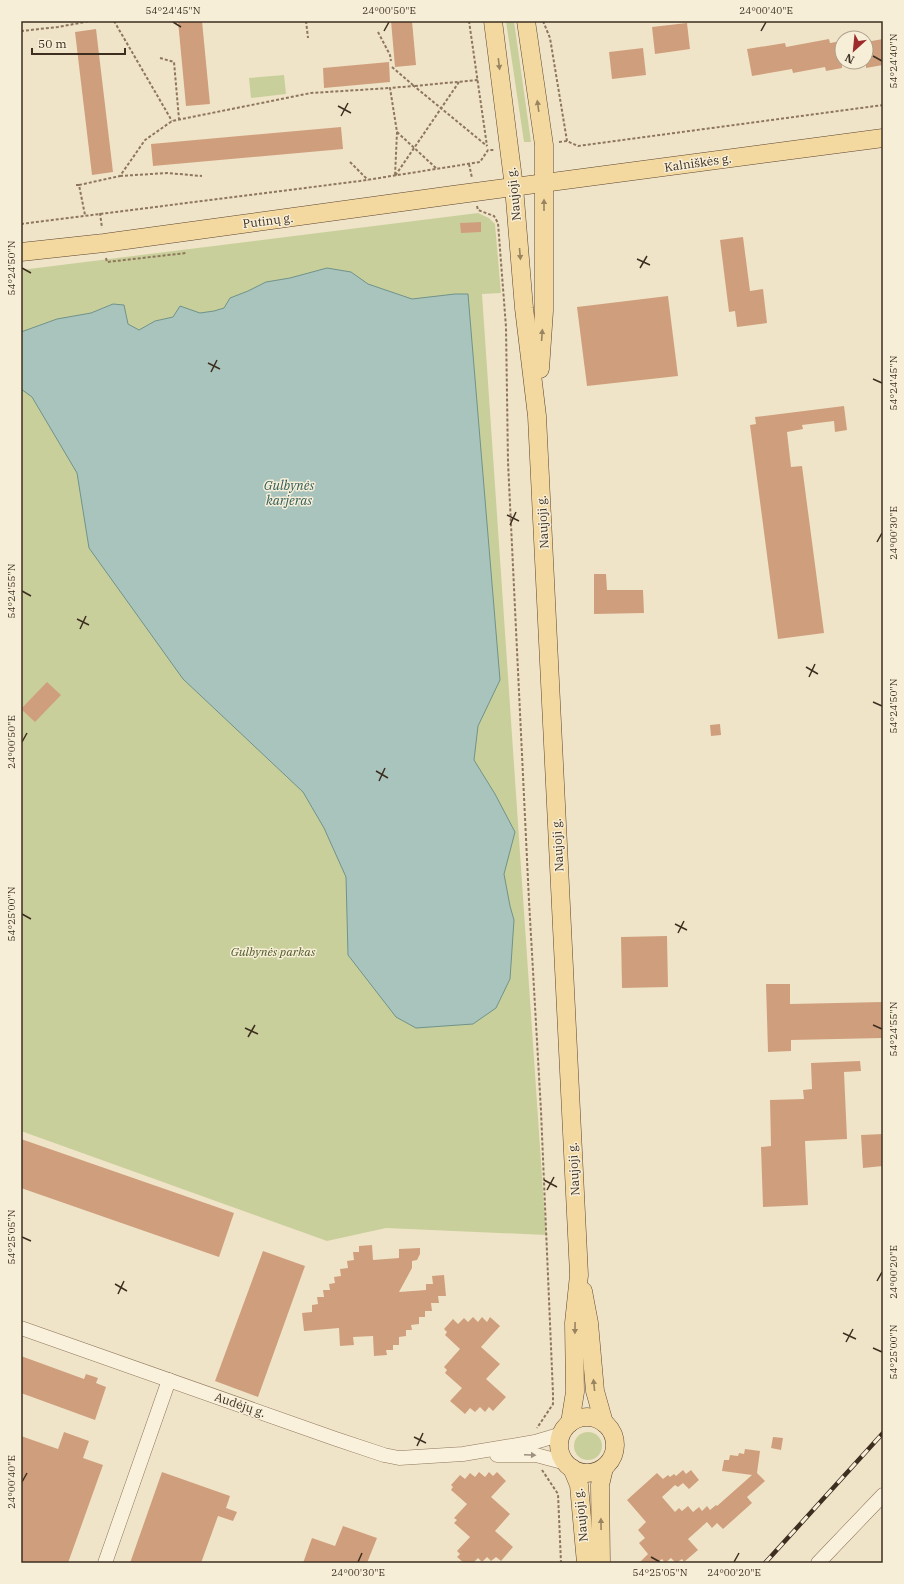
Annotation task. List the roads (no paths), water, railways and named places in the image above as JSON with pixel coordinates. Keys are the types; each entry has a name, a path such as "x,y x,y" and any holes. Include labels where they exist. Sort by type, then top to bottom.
{"main road":[{"name":"Naujoji g.","path":"493,21 514,187 524,308 537,416 579,1275 574,1323 575,1392 566,1429"},
{"name":"Naujoji g.","path":"526,21 544,145 544,311 537,416"},
{"name":"Kalniškės g.","path":"514,187 883,138"},
{"name":"Putinų g.","path":"21,252 104,243 514,187"},
{"name":"Naujoji g.","path":"579,1275 589,1323 595,1391 604,1423"},
{"path":"578,1419 596,1419 604,1423 614,1438 614,1455 610,1462 604,1468 596,1472 588,1473 580,1472 569,1465 560,1449 566,1429 578,1419"},
{"name":"Naujoji g.","path":"569,1465 579,1485 586,1563"},
{"name":"Naujoji g.","path":"601,1563 600,1485 604,1468"}],"street":[{"name":"Audėjų g.","path":"21,1328 384,1455 399,1458 536,1449 566,1429"},
{"path":"105,1563 169,1380"},
{"name":"Audėjų g.","path":"536,1449 569,1465"},
{"path":"818,1563 883,1495"}],"water":[{"name":"Gulbynės karjeras","path":"327,268 351,272 368,284 412,299 468,294 500,680 478,726 474,760 495,794 515,832 504,874 514,920 510,979 496,1008 473,1024 416,1028 396,1017 348,955 346,877 324,828 303,792 183,679 89,548 77,473 32,397 21,389 21,332 57,319 91,313 113,304 124,305 128,324 139,330 155,321 173,317 180,306 200,313 214,311 224,308 230,298 266,282 290,278"}],"railway":[{"path":"765,1563 883,1433"}],"park label":[{"name":"Gulbynės parkas","path":"273,952"}]}
